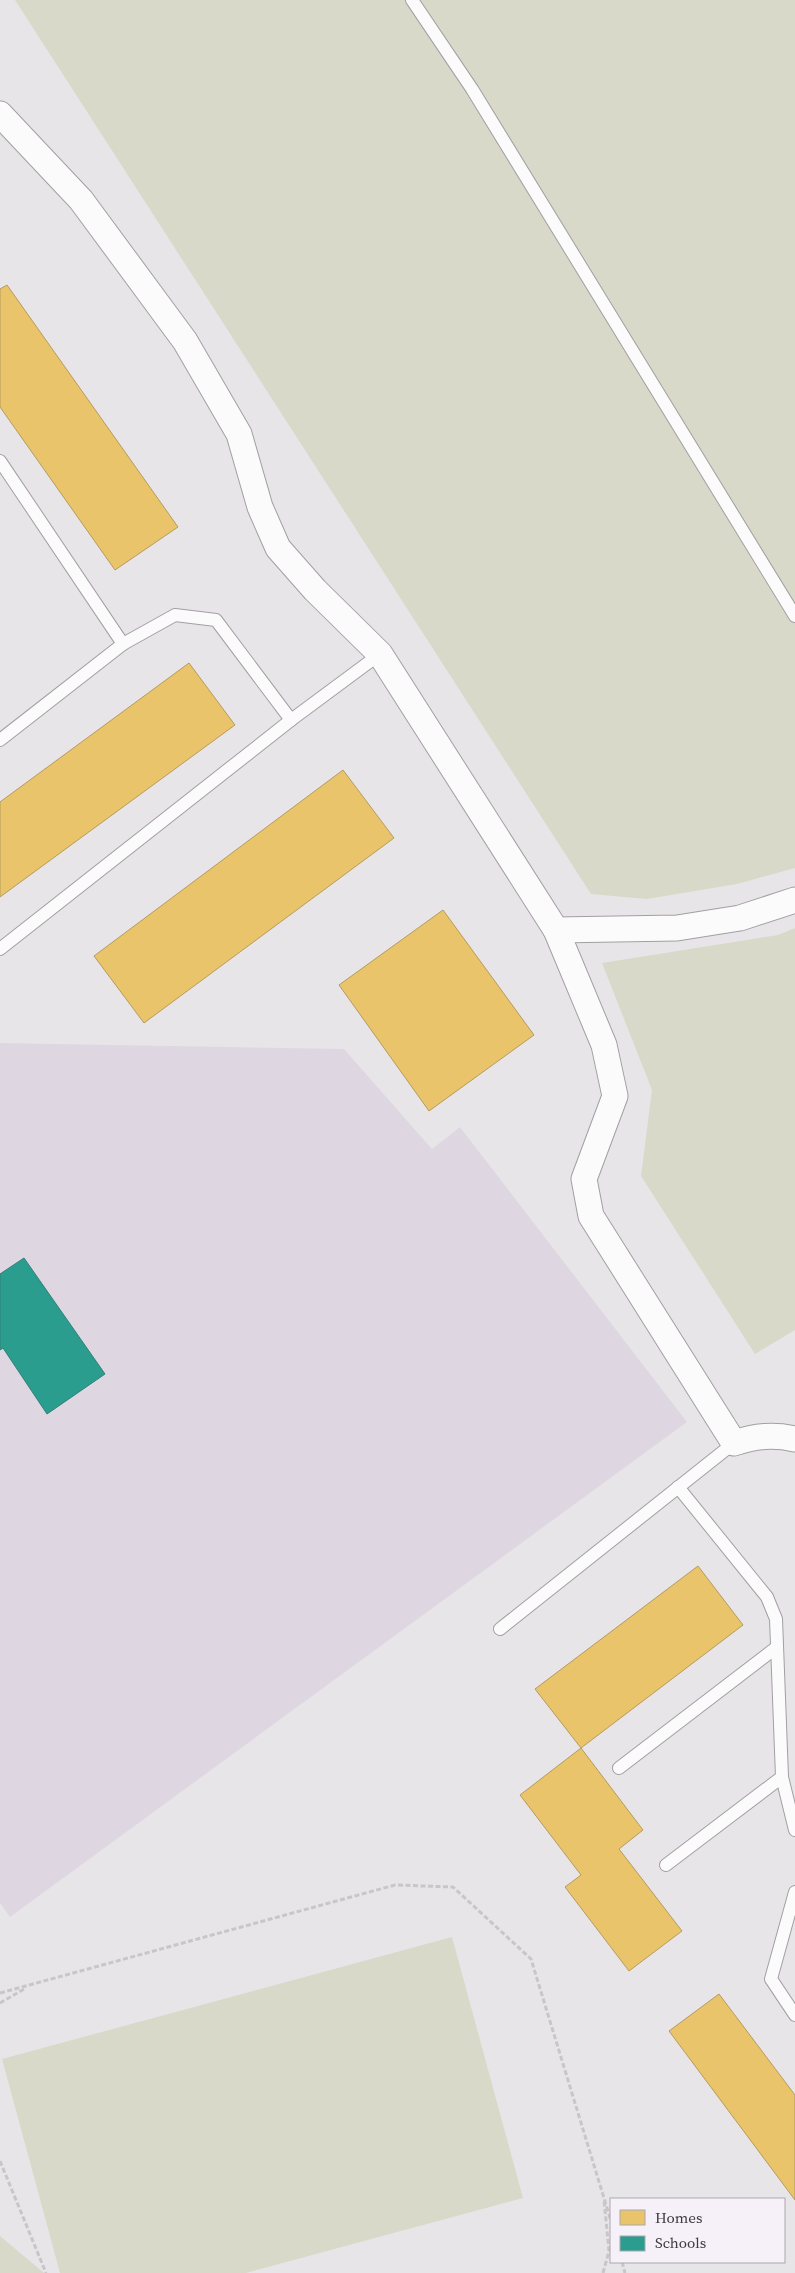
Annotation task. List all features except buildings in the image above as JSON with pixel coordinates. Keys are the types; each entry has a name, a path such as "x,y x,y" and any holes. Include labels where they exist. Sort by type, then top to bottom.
{"street":[{"path":"0,114 81,200 185,341 239,434 260,507 278,548 315,590 380,654 556,930 604,1045 615,1096 584,1179 591,1216 734,1443 758,1436 778,1435 795,1438"},
{"path":"556,930 677,928 740,918 795,900"}],"lane":[{"path":"412,0 472,89 795,616"},
{"path":"0,461 124,644"},
{"path":"0,740 124,644 175,615 216,620 291,720"},
{"path":"0,948 291,720 380,654"},
{"path":"500,1629 734,1443"},
{"path":"678,1488 768,1597 776,1619 782,1778 795,1830"},
{"path":"619,1768 777,1647"},
{"path":"666,1865 782,1778"},
{"path":"795,1892 771,1979 795,2016"}],"path":[{"path":"0,1993 395,1885 453,1887 531,1959 610,2217"},
{"path":"0,2003 28,1986"},
{"path":"0,2160 46,2273"},
{"path":"603,2191 609,2251 603,2273"}],"shaded area":[{"path":"0,1043 344,1049 432,1149 460,1127 687,1422 10,1917 0,1903"}],"green space":[{"path":"15,0 795,0 795,868 737,884 647,899 591,894"},
{"path":"795,928 795,1330 755,1354 641,1176 652,1090 602,963 778,935"},
{"path":"452,1937 523,2198 246,2273 60,2273 2,2059"},
{"path":"0,2236 44,2273 0,2273"}]}
